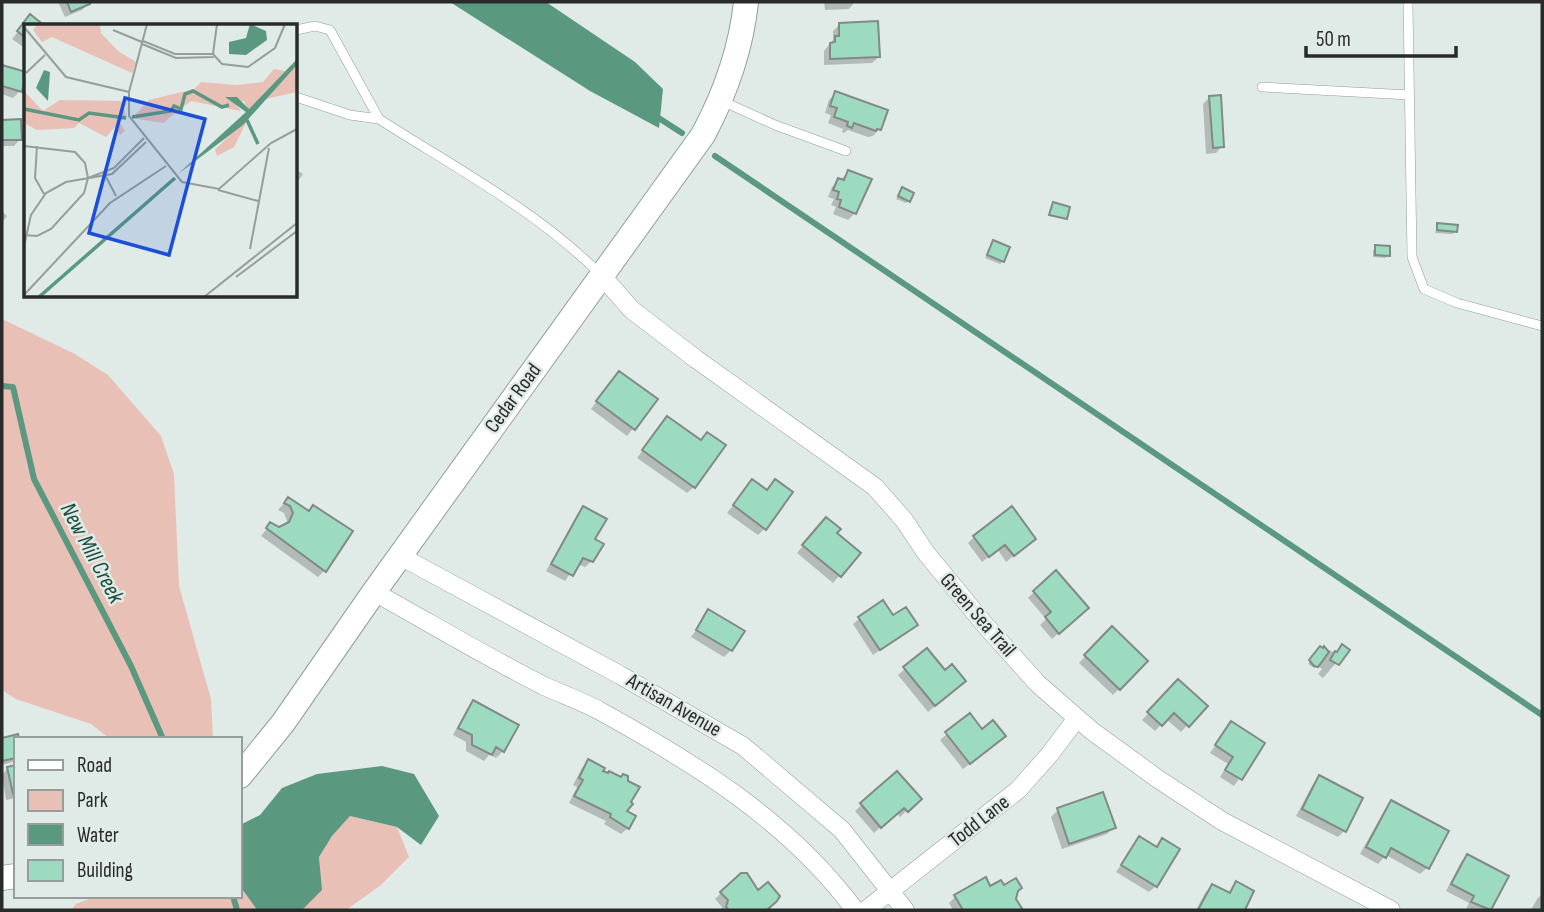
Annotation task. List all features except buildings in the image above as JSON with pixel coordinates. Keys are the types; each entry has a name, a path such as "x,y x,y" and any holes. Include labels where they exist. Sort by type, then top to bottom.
{"street":[{"name":"Cedar Road","path":"242,774 283,723 703,135 720,101 738,51 746,2"},
{"name":"Green Sea Trail","path":"601,275 632,310 875,487 904,520 926,554 985,625 1038,684 1077,718 1158,779 1222,821 1391,910"},
{"name":"Artisan Avenue","path":"400,556 620,675 743,746 842,830 905,910"},
{"name":"Artisan Avenue","path":"374,592 542,684 598,710 718,780 778,827 807,854 855,910"},
{"name":"Todd Lane","path":"866,910 1018,790 1077,718"}],"lane":[{"path":"1408,2 1412,257 1424,289 1457,303 1542,326"},
{"path":"298,30 315,26 330,30 379,119"},
{"path":"1262,87 1410,95"},
{"path":"298,98 350,115 379,119 547,227 573,247 601,275"},
{"path":"720,101 846,151"}],"green space":[{"path":"2,319 75,354 108,375 161,436 174,474 179,586 211,699 213,737 107,737 91,724 16,699 2,690"},
{"path":"350,816 397,827 409,857 381,885 346,910 302,910 321,890 319,857 332,836"},
{"path":"242,889 257,910 71,910 76,904 92,898 242,898"}],"water":[{"path":"450,2 546,2 635,62 663,89 659,128 590,91"},
{"path":"382,766 414,774 439,816 421,845 397,827 350,816 332,836 319,857 322,890 302,910 257,910 242,889 242,824 260,815 282,788 317,774"}],"waterway":[{"path":"654,115 682,133"},
{"path":"715,156 1542,715"},
{"name":"New Mill Creek","path":"2,386 13,387 34,479 131,666 162,737"},
{"name":"New Mill Creek","path":"234,898 237,910"}]}
